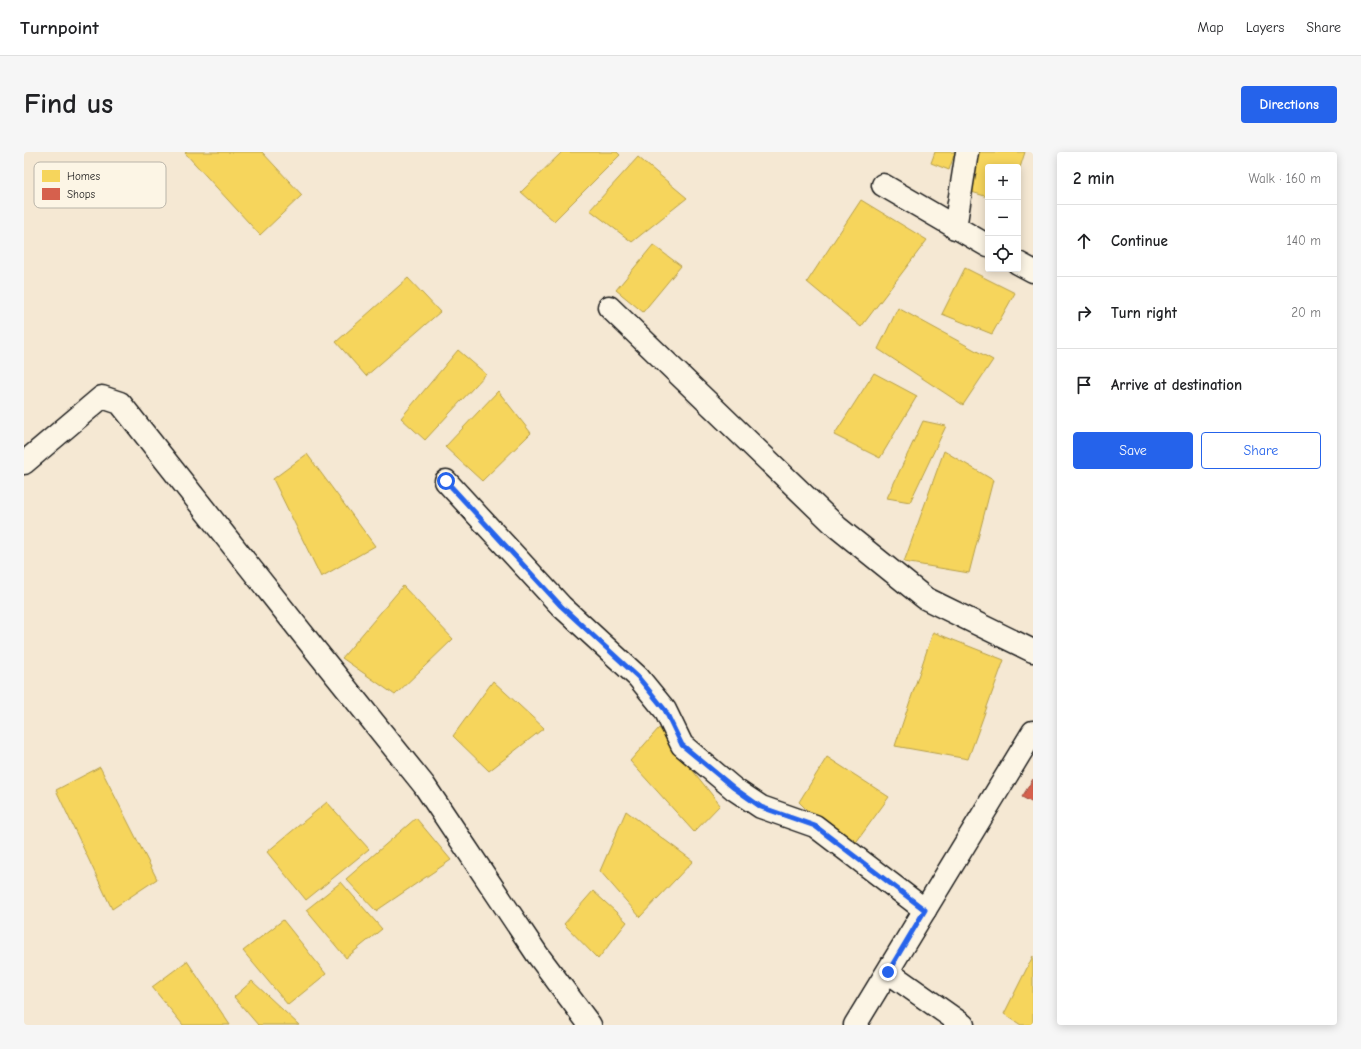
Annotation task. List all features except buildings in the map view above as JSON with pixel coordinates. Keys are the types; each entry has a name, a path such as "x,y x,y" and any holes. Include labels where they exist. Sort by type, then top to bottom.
{"street":[{"path":"955,228 967,152"},
{"path":"883,185 985,244"},
{"path":"1021,265 1033,271"},
{"path":"609,308 842,532 925,598 1033,651"},
{"path":"24,463 102,397 120,403 424,785 537,954 590,1025"},
{"path":"446,481 561,606 638,677 665,710 682,745 734,788 761,807 815,826 925,910"},
{"path":"855,1025 1033,732"},
{"path":"888,972 963,1025"}],"route":[{"path":"446,481 561,606 638,677 665,710 682,745 734,788 761,807 815,826 925,910 888,972"}]}
